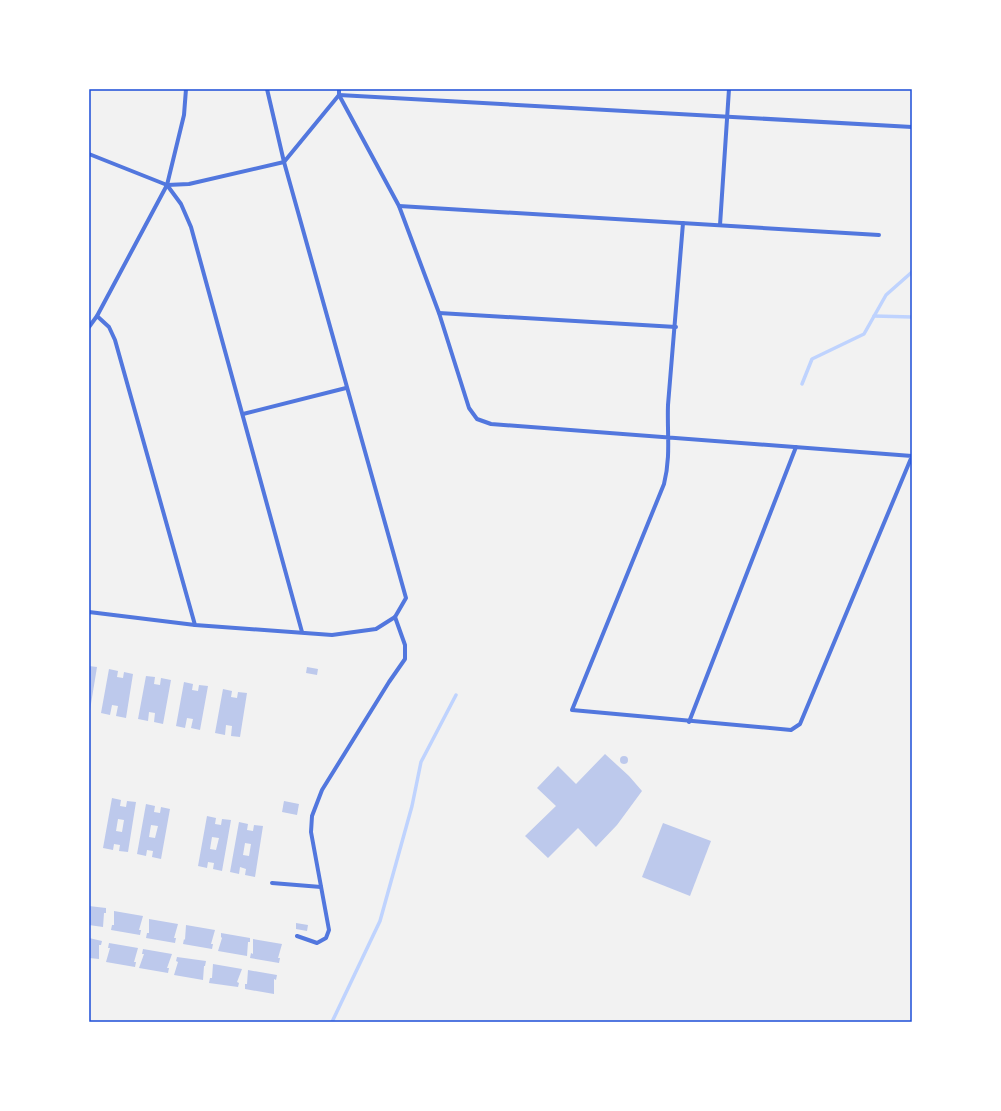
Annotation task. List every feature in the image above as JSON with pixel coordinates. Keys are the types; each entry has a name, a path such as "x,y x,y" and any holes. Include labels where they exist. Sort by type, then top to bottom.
{"street":[{"path":"89,327 97,316 167,185 184,115 186,89"},
{"path":"89,612 195,625 332,635 376,629 395,617 406,598 284,162 268,89"},
{"path":"339,89 339,95 399,206 439,313 469,408 477,419 491,424 669,439 912,456 800,724 791,730 689,722 572,710 664,484 669,466 669,439 668,405 676,327 683,223"},
{"path":"720,225 729,89"},
{"path":"89,154 167,185 188,184 284,162 339,95"},
{"path":"339,95 912,127"},
{"path":"167,185 182,204 191,227 244,414 302,632"},
{"path":"399,206 879,235"},
{"path":"439,313 676,327"},
{"path":"97,316 109,327 115,340 195,625"},
{"path":"244,414 346,388"},
{"path":"689,722 796,447"},
{"path":"297,936 317,943 326,938 329,930 311,832 312,816 322,790 389,682 406,659 405,645 395,617"},
{"path":"272,883 321,887"}],"building":[{"path":"89,666 97,667 90,710 89,710"},
{"path":"307,667 318,669 317,675 306,673"},
{"path":"109,669 118,671 117,677 123,678 124,672 133,674 126,718 116,716 118,706 112,705 110,715 101,713"},
{"path":"146,676 155,677 154,684 160,685 161,678 171,680 163,724 154,722 155,713 149,712 148,721 138,719"},
{"path":"184,682 193,684 192,690 198,691 199,685 208,686 200,730 191,728 193,719 187,718 185,728 176,726"},
{"path":"223,689 232,691 231,697 237,698 238,692 247,693 240,737 231,736 232,726 226,725 225,735 215,733"},
{"path":"605,754 629,776 642,791 617,825 596,847 578,828 548,858 525,836 556,806 537,788 558,766 576,784"},
{"path":"622,756 626,756 628,760 626,764 622,764 620,762 620,758"},
{"path":"112,798 121,800 120,806 126,807 127,801 136,802 128,852 119,851 120,845 114,844 113,850 103,848","holes":["118,819 124,820 122,832 116,831"]},
{"path":"284,801 299,804 297,815 282,812"},
{"path":"146,804 155,806 154,812 160,813 161,807 170,809 161,859 152,857 153,851 147,850 146,856 137,854","holes":["151,825 158,826 155,838 149,837"]},
{"path":"207,816 216,818 215,824 221,825 222,819 231,820 222,871 213,869 214,863 208,862 207,868 198,866","holes":["212,837 219,838 216,850 210,849"]},
{"path":"239,822 248,824 247,830 253,831 254,825 263,826 255,877 245,875 246,869 240,867 239,874 230,872","holes":["245,843 251,844 249,856 243,855"]},
{"path":"663,823 711,841 690,896 642,877"},
{"path":"89,906 106,908 103,927 89,925"},
{"path":"114,911 143,916 139,930 141,930 140,935 111,930 112,925 114,925"},
{"path":"149,919 178,924 174,938 176,938 175,943 146,938 147,933 149,933"},
{"path":"296,923 308,925 307,931 296,929"},
{"path":"186,925 215,930 211,944 213,944 212,949 183,944 184,939 185,940"},
{"path":"221,933 250,938 250,942 248,942 247,956 218,951 222,938"},
{"path":"89,938 102,941 101,945 99,945 99,959 89,958"},
{"path":"253,939 282,944 278,958 280,958 279,963 250,958 251,953 253,954"},
{"path":"109,943 138,948 134,962 136,962 135,967 106,962 110,948 108,948"},
{"path":"143,949 172,954 167,968 169,968 168,973 139,968 144,954 142,954"},
{"path":"177,957 206,961 203,980 174,975 178,962 176,961"},
{"path":"213,964 242,969 237,982 239,983 238,987 209,983 210,978 212,978"},
{"path":"248,970 277,975 276,980 274,979 274,994 245,989"}],"waterway":[{"path":"802,384 812,359 864,334 886,295 912,272"},
{"path":"874,316 912,317"},
{"path":"332,1022 380,921 412,806 421,762 456,695"}]}
